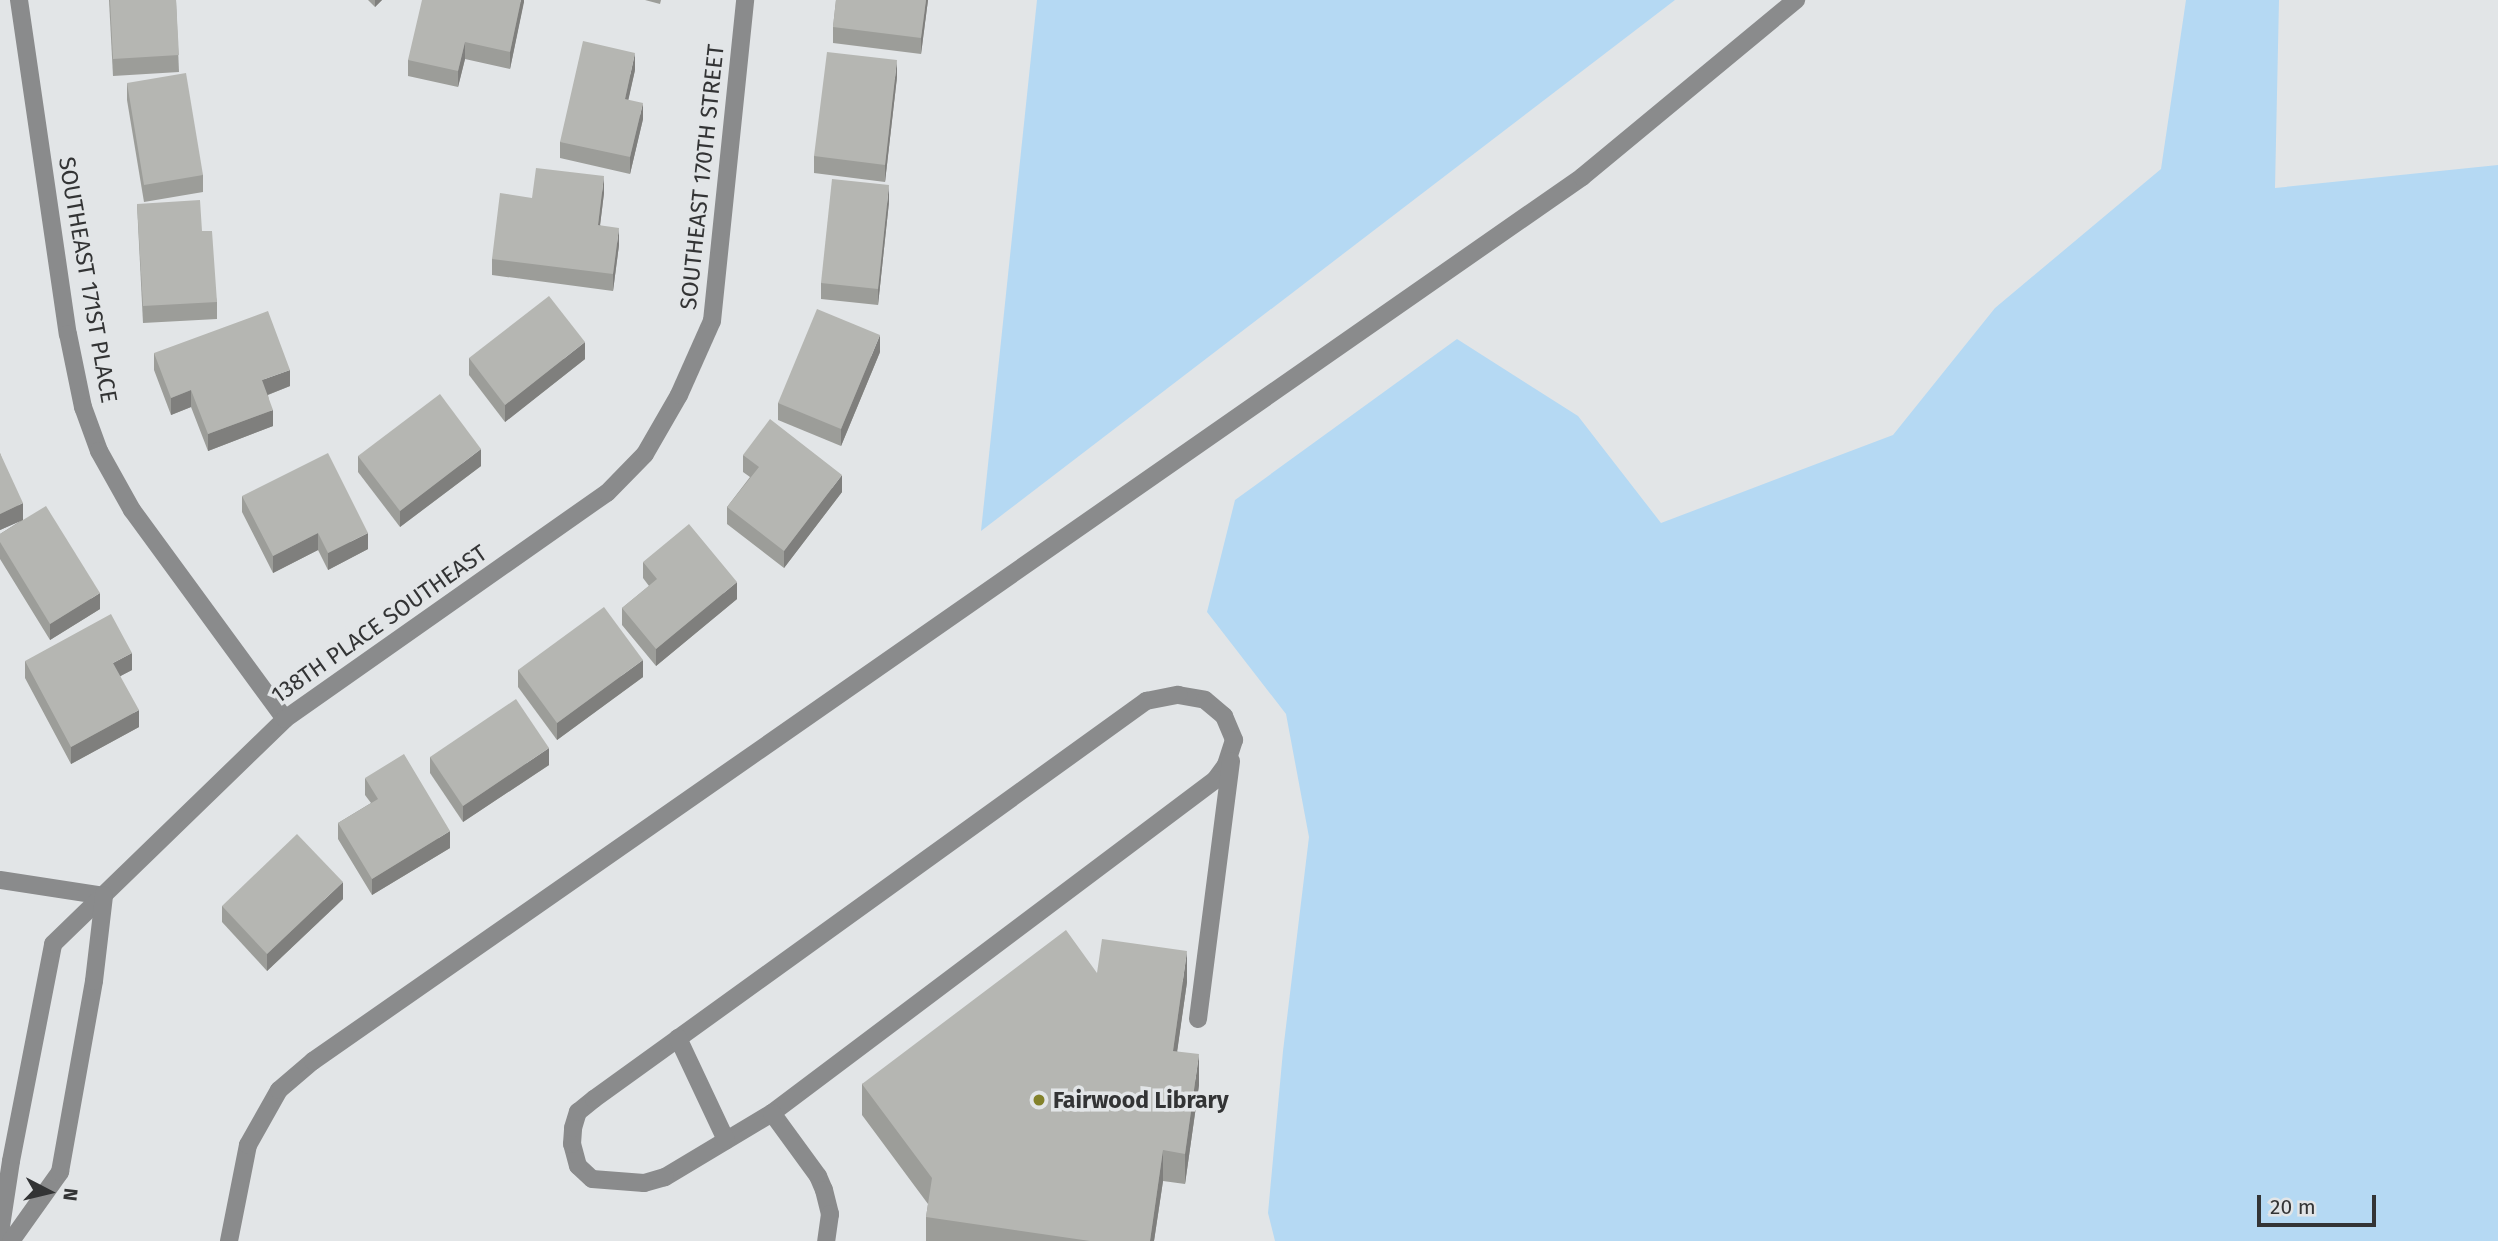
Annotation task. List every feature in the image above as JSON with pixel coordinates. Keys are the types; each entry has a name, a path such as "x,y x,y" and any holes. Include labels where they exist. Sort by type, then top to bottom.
{"street":[{"name":"SOUTHEAST 171ST PLACE","path":"19,0 68,334 83,407 99,451 132,510 285,719"},
{"name":"SOUTHEAST 170TH STREET","path":"679,395 712,321 746,0"},
{"path":"229,1241 248,1145 279,1090 313,1061 1582,177 1796,0"},
{"name":"138TH PLACE SOUTHEAST","path":"104,896 285,719 607,493 645,454 679,395"},
{"path":"1198,1019 1234,740 1224,716 1205,700 1178,695 1146,701 678,1038 579,1112 573,1128 572,1144 578,1166 592,1178 644,1183 665,1177 772,1113 1215,780 1226,765 1234,740"},
{"path":"0,880 104,896"},
{"path":"0,1233 10,1161 53,944 104,896"},
{"path":"11,1241 60,1172 94,981 104,896"},
{"path":"678,1038 726,1140"},
{"path":"772,1113 818,1176 824,1190 830,1214 826,1241"}],"shaded area":[{"path":"1037,0 1675,0 981,531"},
{"path":"2186,0 2279,0 2275,188 2498,165 2498,1241 1275,1241 1268,1213 1283,1051 1309,837 1286,714 1207,612 1235,500 1457,339 1578,416 1661,523 1893,435 1995,308 2161,169"}],"building":[{"path":"110,0 176,0 179,55 113,59"},
{"path":"422,0 521,0 510,52 465,42 458,71 408,60"},
{"path":"836,0 926,0 921,38 833,27"},
{"path":"583,41 635,53 625,99 643,103 630,157 560,142"},
{"path":"827,52 897,60 885,165 814,156"},
{"path":"186,73 203,175 144,185 127,83"},
{"path":"536,168 604,176 598,225 619,228 613,274 492,259 500,193 532,198"},
{"path":"832,179 889,185 878,289 821,283"},
{"path":"200,200 202,231 212,231 217,302 143,306 137,204"},
{"path":"549,296 585,342 505,405 469,358"},
{"path":"817,309 880,335 841,429 778,403"},
{"path":"268,311 290,370 262,380 273,410 208,434 191,390 171,398 154,353"},
{"path":"440,394 481,449 400,511 358,456"},
{"path":"770,419 842,475 784,551 727,507 759,467 743,455"},
{"path":"0,453 23,503 0,514"},
{"path":"328,453 368,533 328,553 318,533 273,556 242,496"},
{"path":"46,506 100,593 50,624 0,542 0,534"},
{"path":"689,524 737,582 656,649 622,608 657,579 643,562"},
{"path":"604,607 643,660 557,723 518,670"},
{"path":"111,614 132,653 113,663 139,710 71,747 25,661"},
{"path":"516,699 549,748 463,806 430,757"},
{"path":"404,754 450,831 372,879 338,823 378,799 365,778"},
{"path":"297,834 343,882 267,954 222,906"},
{"name":"Fairwood Library","path":"1066,930 1097,973 1102,939 1187,951 1173,1051 1199,1054 1185,1154 1163,1150 1150,1241 1090,1241 926,1217 932,1178 862,1084"}],"place":[{"name":"Fairwood Library","path":"1039,1100"}]}
